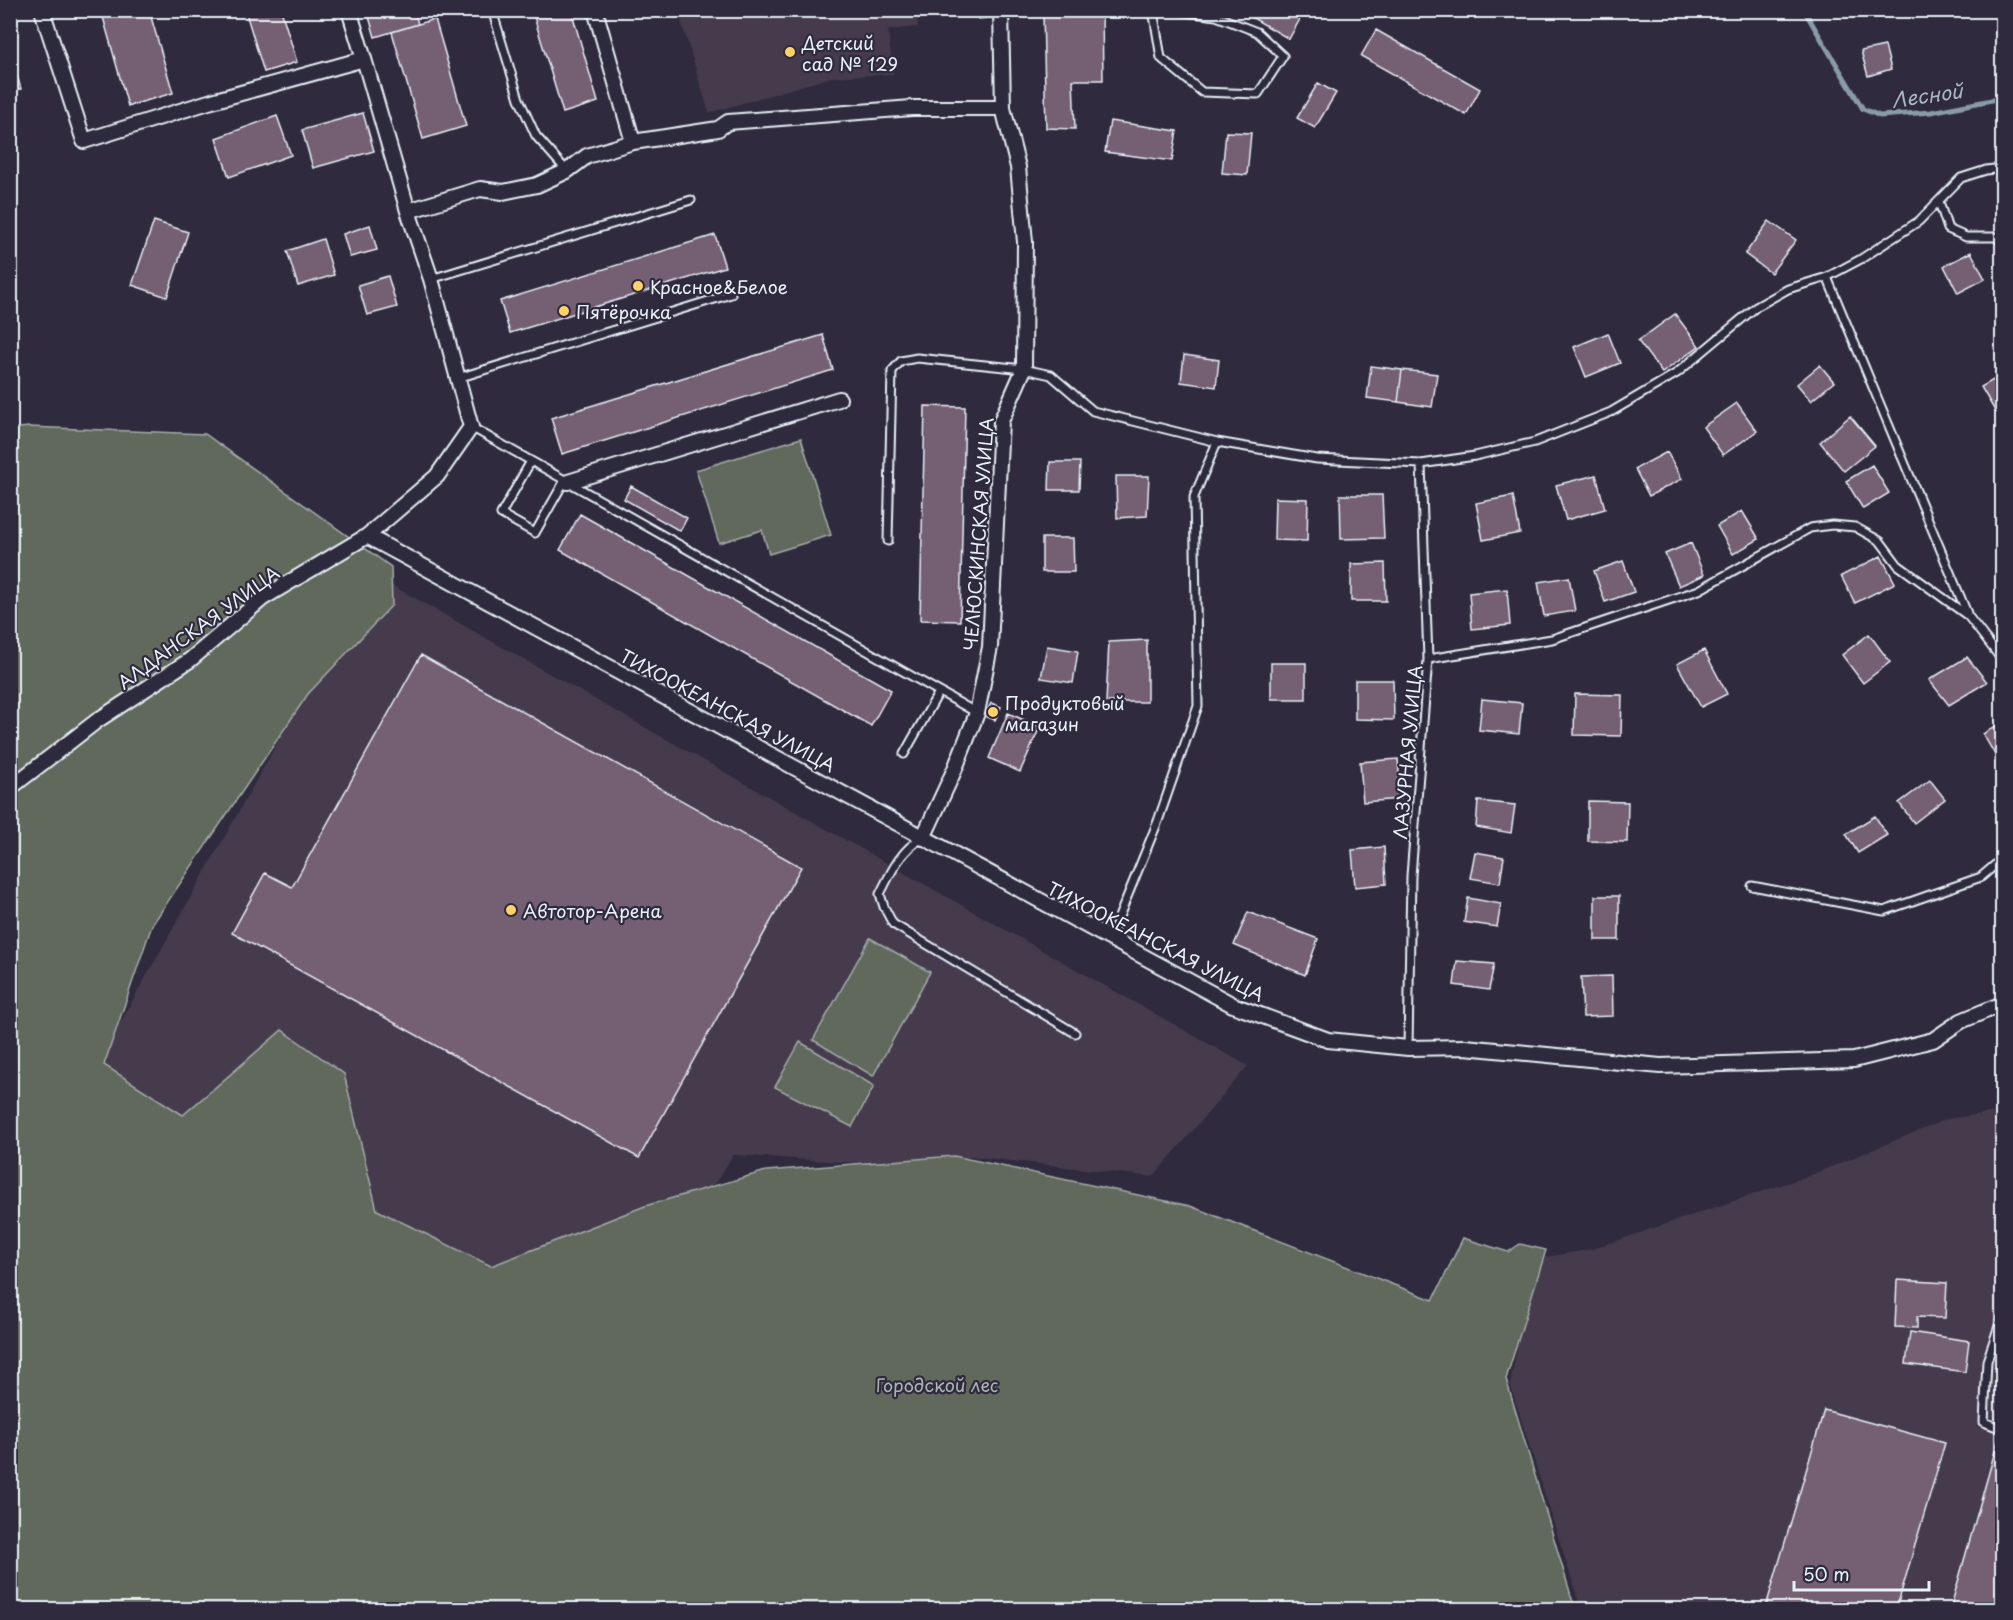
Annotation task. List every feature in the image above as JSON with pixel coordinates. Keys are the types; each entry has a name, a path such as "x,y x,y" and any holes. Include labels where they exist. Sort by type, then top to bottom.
{"street":[{"path":"42,10 84,141 212,101 364,59"},
{"path":"350,10 408,211 431,279 471,427"},
{"path":"595,10 633,142"},
{"name":"ЧЕЛЮСКИНСКАЯ УЛИЦА","path":"923,838 954,771 977,713 990,647 1001,421 1024,369 1024,242 1018,167 1003,108 1000,10"},
{"path":"408,211 480,189 503,192 537,185 567,171 587,156 633,142 718,129 728,122 912,108 1003,108"},
{"path":"567,481 839,399"},
{"name":"АЛДАНСКАЯ УЛИЦА","path":"10,788 98,720 190,660 263,598 367,536 437,476 471,427"},
{"name":"ТИХООКЕАНСКАЯ УЛИЦА","path":"367,536 1233,1005 1328,1040 1408,1048 1465,1047 1660,1066 1854,1060 1933,1040 1961,1021 2002,1004"}],"lane":[{"path":"492,10 519,99 536,136 567,171"},
{"path":"1153,10 1161,58 1202,92 1258,94 1283,56 1257,32 1216,16 1172,10"},
{"path":"888,541 892,371 901,361 917,358 1024,369 1051,375 1093,411 1217,442 1317,459 1421,464 1475,456 1535,442 1611,412 1677,374 1756,307 1788,289 1827,277 1919,221 1961,178 1986,170 2002,168"},
{"path":"431,279 691,200"},
{"path":"1939,202 1948,229 1966,237 1996,237 2002,242"},
{"path":"1827,277 1968,616 2002,660"},
{"path":"458,378 731,294"},
{"path":"471,427 977,713"},
{"path":"1110,939 1158,821 1198,706 1194,498 1217,442"},
{"path":"531,461 501,514 535,533 567,481"},
{"path":"1421,464 1428,659"},
{"name":"ЛАЗУРНАЯ УЛИЦА","path":"1408,1048 1411,876 1428,659 1552,639 1699,590 1810,528 1832,525 1855,527 1880,541 1898,565 1968,616"},
{"path":"904,754 939,692"},
{"path":"923,838 910,844 894,867 880,894 893,924 1075,1033"},
{"path":"1752,886 1884,911 1981,877 2002,859"},
{"path":"2002,1317 1987,1361 1984,1422 2002,1429"}],"shaded area":[{"name":"Детский сад № 129","path":"678,11 917,11 918,27 888,30 893,74 832,77 709,113"},
{"name":"Автотор-Арена","path":"372,574 1248,1066 1153,1177 969,1156 953,1169 733,1155 602,1367 88,1080"},
{"path":"2002,1111 2002,1609 1581,1609 1510,1384 1535,1259 1592,1249 1811,1175 1947,1119"}],"green space":[{"name":"Городской лес","path":"29,427 205,434 391,567 392,605 308,694 152,925 104,1065 183,1115 282,1030 344,1074 377,1210 491,1266 645,1206 766,1171 954,1156 1190,1206 1433,1300 1463,1238 1508,1252 1520,1244 1546,1250 1506,1379 1575,1609 11,1609 10,429"},
{"path":"801,438 831,535 769,554 762,530 719,543 696,470"},
{"path":"870,938 930,972 873,1076 813,1040"},
{"path":"800,1042 874,1086 852,1127 775,1087"}],"building":[{"path":"101,10 149,10 173,93 128,106"},
{"path":"245,10 281,10 297,62 264,72"},
{"path":"367,10 414,10 418,24 375,37"},
{"path":"532,10 571,10 598,102 563,113"},
{"path":"978,10 996,10 997,17 978,19"},
{"path":"1239,10 1305,10 1289,39"},
{"path":"1102,11 1103,80 1073,80 1075,129 1046,128 1043,15"},
{"path":"435,19 466,126 423,139 392,32"},
{"path":"1376,30 1480,89 1466,115 1361,56"},
{"path":"1885,46 1891,69 1868,76 1861,51"},
{"path":"16,72 21,89 10,92 10,74"},
{"path":"1318,83 1336,93 1315,128 1297,118"},
{"path":"363,113 374,151 313,168 302,130"},
{"path":"277,116 291,155 229,177 216,138"},
{"path":"1110,121 1177,131 1172,161 1105,152"},
{"path":"1226,132 1251,133 1247,175 1222,173"},
{"path":"154,221 188,232 167,297 132,285"},
{"path":"1769,221 1796,240 1771,273 1745,254"},
{"path":"370,225 377,250 350,257 343,234"},
{"path":"715,235 725,267 510,333 500,301"},
{"path":"323,239 334,275 298,286 287,251"},
{"path":"1971,252 1985,279 1958,293 1944,266"},
{"path":"388,276 397,307 367,315 358,285"},
{"path":"1675,314 1699,346 1662,373 1638,341"},
{"path":"1608,333 1620,363 1586,377 1574,347"},
{"path":"823,335 833,370 562,454 551,418"},
{"path":"1184,355 1219,360 1216,387 1181,382"},
{"path":"1820,365 1834,382 1811,401 1797,384"},
{"path":"1371,366 1402,370 1398,402 1367,398"},
{"path":"1402,370 1437,374 1432,407 1398,402"},
{"path":"2002,375 2002,407 1995,411 1981,387"},
{"path":"1737,403 1757,431 1723,455 1703,427"},
{"path":"925,406 965,407 960,621 920,620"},
{"path":"1850,416 1875,446 1844,471 1820,442"},
{"path":"1667,452 1682,479 1649,496 1635,469"},
{"path":"1050,462 1080,462 1079,490 1049,490"},
{"path":"1872,465 1889,493 1863,509 1846,481"},
{"path":"1596,475 1605,509 1566,520 1556,485"},
{"path":"1116,476 1149,476 1147,516 1117,518"},
{"path":"631,486 687,518 680,531 624,499"},
{"path":"1340,495 1382,495 1384,538 1341,539"},
{"path":"1513,496 1520,533 1483,540 1476,503"},
{"path":"1275,498 1308,499 1307,541 1274,540"},
{"path":"1742,511 1759,539 1733,554 1717,526"},
{"path":"580,514 891,690 871,726 560,550"},
{"path":"1042,538 1073,538 1074,572 1042,572"},
{"path":"1691,543 1704,575 1679,586 1665,554"},
{"path":"1881,556 1895,583 1855,603 1841,576"},
{"path":"1623,561 1634,592 1605,602 1594,571"},
{"path":"1385,563 1386,601 1351,601 1351,564"},
{"path":"1569,577 1575,611 1544,616 1538,582"},
{"path":"1507,589 1510,625 1472,629 1469,593"},
{"path":"1869,634 1890,662 1863,683 1842,655"},
{"path":"1147,640 1147,702 1106,702 1109,642"},
{"path":"1047,646 1078,651 1073,683 1041,678"},
{"path":"1704,650 1727,694 1701,707 1677,664"},
{"name":"Автотор-Арена","path":"421,655 801,867 639,1158 232,933 265,873 292,887"},
{"path":"1967,657 1987,682 1949,705 1929,680"},
{"path":"1271,663 1306,663 1306,699 1271,699"},
{"path":"1355,680 1393,680 1394,720 1355,719"},
{"path":"1575,694 1622,695 1621,736 1574,735"},
{"path":"1482,699 1522,703 1519,734 1479,730"},
{"name":"Продуктовый магазин","path":"991,703 1001,707 995,720 985,716"},
{"path":"1008,713 1040,727 1020,772 989,758"},
{"path":"2002,722 2002,767 1983,734"},
{"path":"1398,759 1401,799 1363,802 1360,762"},
{"path":"1930,780 1945,799 1914,823 1899,803"},
{"path":"1478,801 1515,805 1511,833 1476,827"},
{"path":"1588,801 1628,802 1627,842 1588,841"},
{"path":"1875,816 1887,835 1858,853 1846,834"},
{"path":"1384,847 1386,884 1355,887 1352,850"},
{"path":"1475,852 1504,857 1500,883 1470,878"},
{"path":"1595,896 1619,896 1619,940 1595,940"},
{"path":"1468,898 1501,904 1497,927 1464,922"},
{"path":"1248,912 1318,939 1305,975 1234,945"},
{"path":"1457,961 1494,964 1489,990 1454,985"},
{"path":"1612,976 1613,1016 1583,1017 1581,977"},
{"path":"1897,1280 1947,1283 1945,1318 1917,1317 1917,1328 1895,1327"},
{"path":"1910,1332 1969,1341 1965,1372 1906,1364"},
{"path":"1824,1410 1945,1443 1896,1610 1765,1610"},
{"path":"1999,1437 2002,1438 2002,1601 2000,1610 1950,1610"}],"waterway":[{"name":"Лесной","path":"1804,10 1863,109 1880,116 1931,112 2002,98"}],"place":[{"name":"Детский сад № 129","path":"790,52"},
{"name":"Красное&Белое","path":"638,286"},
{"name":"Пятёрочка","path":"564,311"},
{"name":"Продуктовый магазин","path":"993,712"},
{"name":"Автотор-Арена","path":"511,910"}]}
